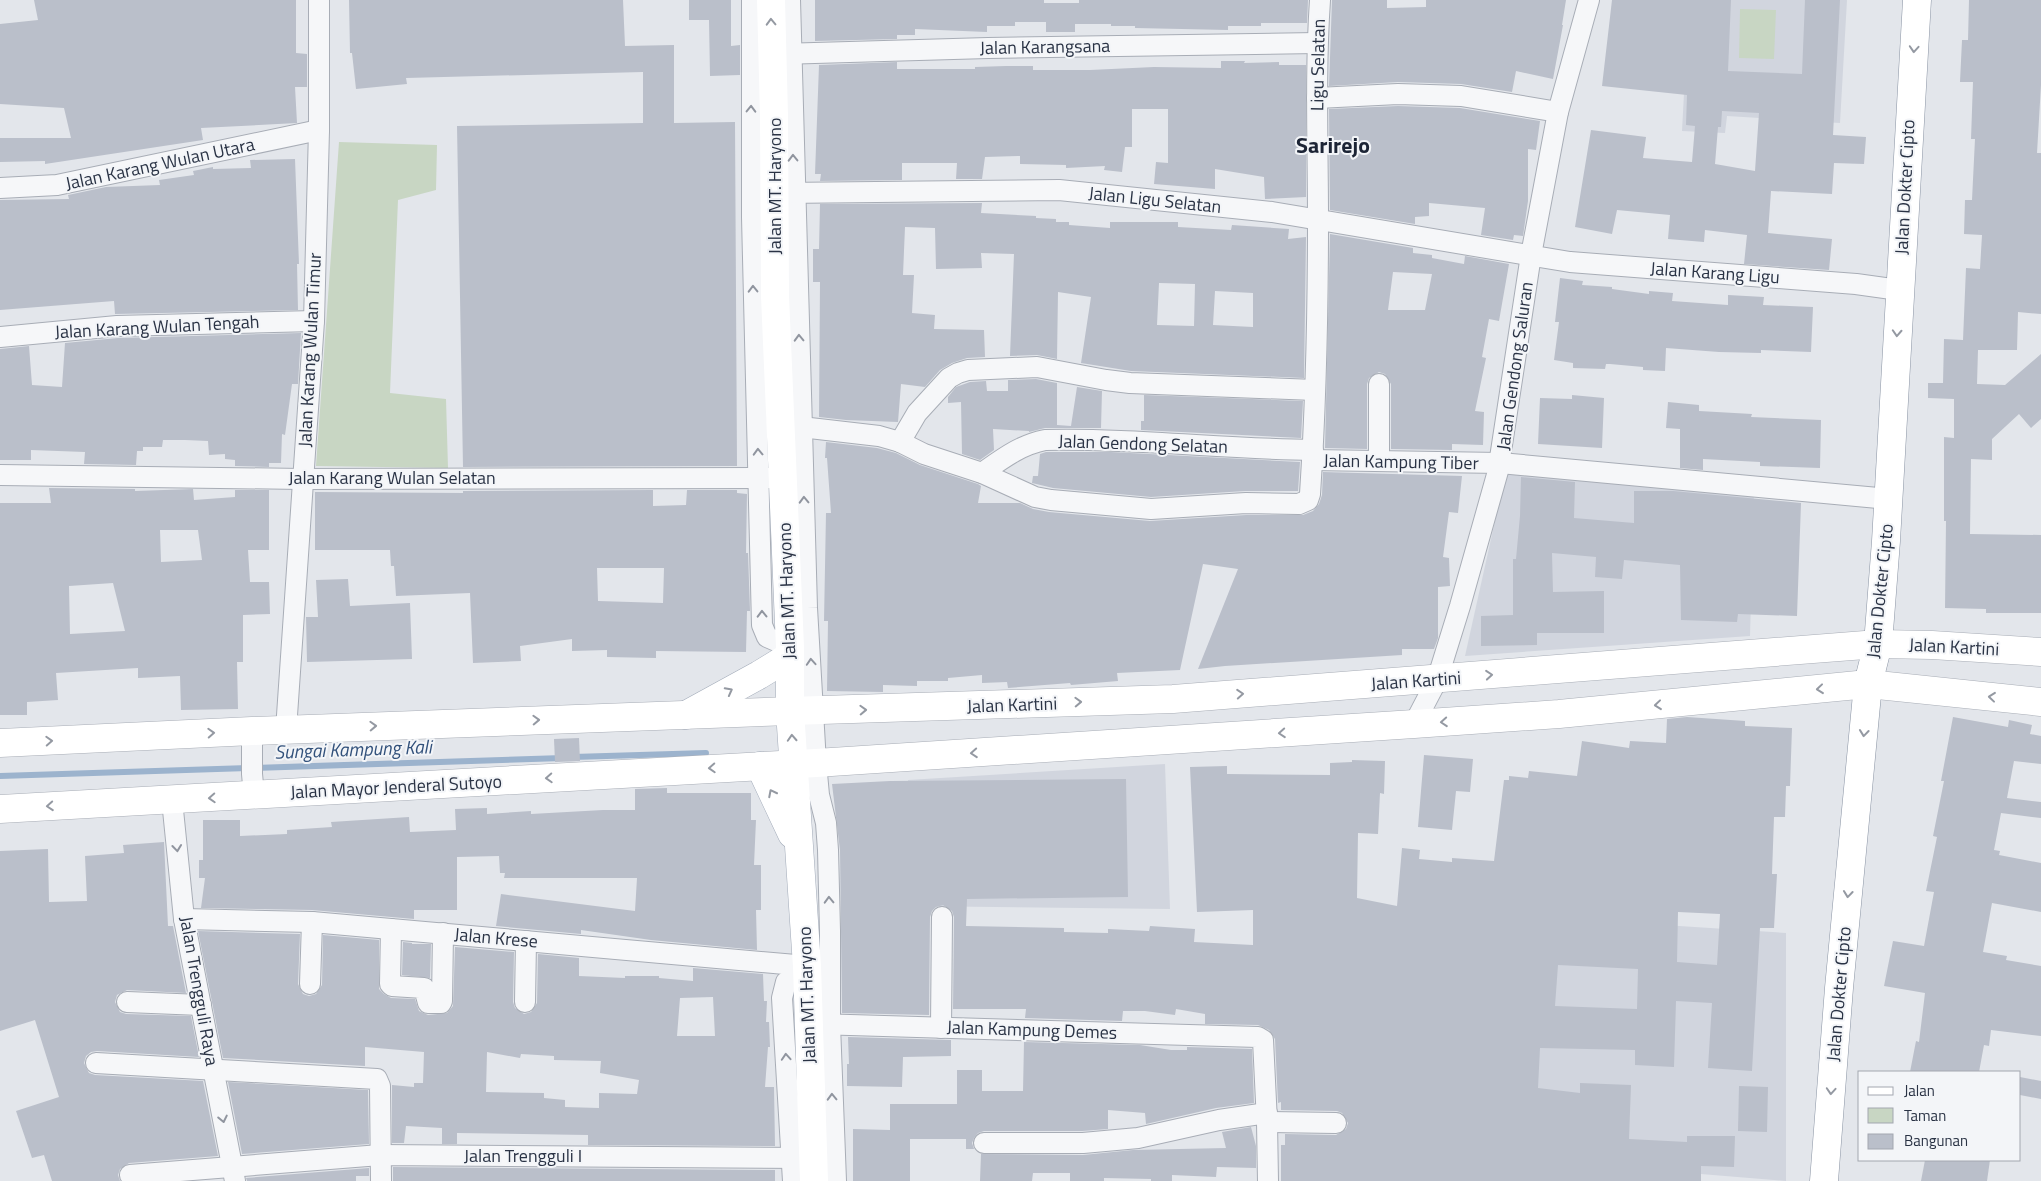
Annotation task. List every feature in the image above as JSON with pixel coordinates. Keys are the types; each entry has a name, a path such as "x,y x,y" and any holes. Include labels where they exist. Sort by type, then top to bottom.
{"main road":[{"name":"Jalan MT. Haryono","path":"771,0 782,54 786,245 775,296 792,427 771,478 790,652 802,711 804,764 801,851 818,931 807,970 819,1024 822,1123 807,1166"},
{"name":"Jalan Dokter Cipto","path":"1824,1181 1839,988 1868,684 1878,644 1889,499 1899,290 1917,0"},
{"name":"Jalan Kartini","path":"0,743 252,742 286,730 1173,699 1436,680 1878,644 1932,645 2041,652"},
{"path":"686,715 760,675 790,652"},
{"path":"804,764 1559,714 1868,684 2041,702"},
{"name":"Jalan Mayor Jenderal Sutoyo","path":"0,809 172,800 253,785 804,764"},
{"path":"760,766 801,851"}],"street":[{"name":"Jalan Karang Wulan Timur","path":"286,730 314,321 319,130 319,0"},
{"path":"752,0 752,217 771,478"},
{"path":"782,54 790,0"},
{"name":"Ligu Selatan","path":"1315,390 1318,220 1317,43 1320,0"},
{"name":"Jalan Gendong Saluran","path":"1414,724 1436,680 1460,606 1500,463 1543,258 1558,112 1589,0"},
{"name":"Jalan Karangsana","path":"782,54 988,48 1317,43"},
{"path":"1317,98 1398,94 1461,96 1558,112"},
{"name":"Jalan Karang Wulan Utara","path":"0,188 57,186 319,130"},
{"name":"Jalan Ligu Selatan","path":"785,193 1059,190 1272,212 1543,258"},
{"name":"Jalan Karang Ligu","path":"1543,258 1570,262 1856,284 1899,290"},
{"name":"Jalan Karang Wulan Tengah","path":"0,337 116,326 314,321"},
{"path":"900,442 917,413 949,378 968,370 1037,367 1130,383 1315,390 1312,455"},
{"path":"1379,384 1379,461"},
{"path":"792,427 807,608 802,711"},
{"name":"Jalan Kampung Tiber","path":"792,427 879,436 900,442 924,454 982,473 1035,497 1072,503 1151,510 1246,503 1299,504 1308,500 1310,494 1312,455 1379,461 1500,463 1889,499"},
{"name":"Jalan Gendong Selatan","path":"982,473 1016,450 1030,443 1045,440 1184,443 1312,455"},
{"name":"Jalan Karang Wulan Selatan","path":"0,476 302,479 771,478"},
{"path":"252,742 253,785"},
{"path":"804,764 819,795 826,822 818,931 819,1024"},
{"name":"Jalan Trengguli Raya","path":"172,800 184,919 234,1174"},
{"path":"941,1028 942,917"},
{"name":"Jalan Krese","path":"184,919 312,922 526,941 807,970"},
{"path":"310,984 312,922"},
{"path":"390,929 390,984 392,986 424,988 428,1003 441,1003 442,1001 443,933"},
{"path":"525,1002 526,941"},
{"path":"793,1181 807,1166 782,998 786,982 807,970"},
{"path":"127,1002 201,1006"},
{"name":"Jalan Kampung Demes","path":"819,1024 1254,1036 1263,1040 1267,1117"},
{"path":"96,1063 377,1079 380,1086 381,1181"},
{"path":"1267,1117 1268,1181"},
{"path":"984,1143 1082,1143 1138,1138 1219,1120 1267,1117 1336,1123"},
{"path":"822,1123 836,1181"},
{"name":"Jalan Trengguli I","path":"130,1175 234,1174 380,1155 807,1166"}],"shaded area":[{"path":"1689,0 1847,0 1840,123 1727,116 1725,133 1682,131"},
{"path":"1507,467 1754,492 1750,636 1465,656"},
{"path":"1165,764 1170,909 908,906 908,780"},
{"path":"1386,907 1786,933 1786,1181 1456,1154 1398,1181"}],"green space":[{"path":"1740,9 1776,10 1774,59 1739,58"},
{"path":"339,142 437,145 436,190 398,200 390,393 446,399 448,468 316,466"}],"building":[{"path":"34,0 296,0 296,53 307,54 307,87 295,87 297,123 201,128 203,140 45,164 45,161 0,162 0,138 71,138 64,108 0,104 0,24 38,20"},
{"path":"349,0 623,0 625,46 674,45 674,123 735,122 737,466 463,467 457,126 643,123 643,72 406,78 407,84 356,89 352,53 350,53"},
{"path":"689,0 731,0 731,46 740,45 740,75 710,76 709,20 689,20"},
{"path":"815,0 1044,0 1044,3 1079,3 1079,0 1308,0 1307,23 1261,23 1261,26 1228,26 1228,30 1135,28 1135,26 1111,26 1111,24 1075,24 1075,32 1046,32 1046,22 1015,22 1015,26 987,26 987,32 915,29 915,35 897,35 897,39 815,41"},
{"path":"1332,0 1387,0 1387,8 1426,7 1426,0 1566,0 1553,79 1516,71 1512,92 1461,84 1398,82 1329,86"},
{"path":"1612,0 1731,0 1728,71 1802,74 1805,0 1840,0 1833,135 1866,137 1864,164 1834,163 1832,194 1771,191 1768,233 1832,239 1829,270 1744,264 1747,235 1705,230 1704,242 1668,239 1670,215 1617,210 1612,234 1575,227 1591,130 1646,137 1643,158 1692,162 1695,126 1686,125 1687,95 1602,86","holes":["1722,111 1759,113 1755,171 1715,164 1718,127 1721,127"]},
{"path":"1969,0 2041,0 2041,85 2037,153 2041,153 2041,314 2018,312 2017,350 1978,350 1977,384 2005,385 2041,354 2041,419 2031,428 2019,414 1992,439 1992,460 1971,459 1970,534 2041,535 2041,613 1986,613 1986,609 1945,608 1946,521 1944,521 1944,437 1954,438 1954,399 1928,398 1928,383 1943,383 1944,339 1963,340 1966,268 1980,269 1982,235 1964,234 1965,200 1972,200 1975,139 1971,139 1973,82 1960,82 1962,40 1968,40"},
{"path":"1221,61 1245,61 1244,63 1279,62 1279,65 1306,65 1306,197 1265,199 1264,177 1215,169 1215,189 1154,184 1156,162 1168,163 1168,109 1132,109 1132,147 1125,147 1122,172 1104,170 1105,166 1066,168 1066,165 1020,164 1020,156 985,157 982,179 956,179 957,163 902,163 902,180 820,181 821,174 815,174 819,65 897,62 897,69 975,69 975,67 1033,66 1033,70 1090,70 1154,67 1221,68"},
{"path":"1398,106 1460,108 1540,121 1536,150 1528,149 1528,201 1523,236 1514,235 1513,240 1481,235 1485,208 1429,203 1429,216 1415,217 1415,224 1330,210 1329,109"},
{"path":"295,159 299,264 297,264 298,310 115,314 114,301 0,310 0,200 69,199 68,195 106,187 160,185 159,180 194,175 193,171 213,167 213,169 251,168 250,160"},
{"path":"982,203 981,213 1036,216 1036,218 1056,219 1056,222 1069,222 1069,225 1110,228 1110,222 1178,222 1178,227 1231,230 1232,225 1289,229 1288,239 1306,237 1304,378 1131,371 1081,363 1091,297 1058,292 1057,359 1037,355 1010,356 1014,254 981,253 982,268 936,269 935,228 905,227 903,275 914,275 912,313 935,315 934,329 984,330 985,357 967,358 952,363 940,370 925,387 901,384 898,422 819,417 820,282 813,282 813,249 819,249 820,204","holes":["1159,283 1195,284 1194,326 1157,325","1215,291 1253,293 1253,327 1213,325"]},
{"path":"1330,234 1413,248 1413,253 1432,255 1432,258 1464,264 1465,256 1509,264 1499,321 1489,319 1482,357 1486,358 1475,411 1484,412 1483,445 1452,444 1452,450 1391,449 1391,384 1385,374 1379,372 1369,378 1367,384 1367,449 1325,448","holes":["1393,272 1432,274 1425,310 1388,310"]},
{"path":"1560,278 1583,281 1582,285 1612,287 1612,289 1649,294 1649,291 1673,293 1672,301 1728,305 1728,295 1764,297 1763,305 1813,307 1811,352 1761,350 1761,353 1719,352 1666,348 1665,371 1643,370 1643,367 1610,364 1606,364 1605,369 1573,368 1573,363 1554,360 1559,322 1555,322"},
{"path":"301,333 298,384 292,384 285,435 282,434 281,463 269,463 269,467 235,466 235,460 225,459 225,454 209,455 208,441 185,440 163,440 162,447 143,447 143,451 137,451 136,465 84,464 85,452 31,450 31,460 0,460 0,349 29,346 32,385 62,387 65,343 118,338"},
{"path":"1036,379 1057,383 1057,425 1071,426 1077,387 1102,391 1101,428 1045,428 1029,432 993,429 994,450 980,460 962,454 961,402 948,403 948,397 956,387 970,382 986,381 987,391 1008,391 1008,380"},
{"path":"1144,395 1303,401 1301,438 1141,430 1141,421 1144,421"},
{"path":"1572,395 1604,398 1602,448 1538,444 1540,398 1572,399"},
{"path":"1668,402 1699,405 1699,411 1752,414 1751,417 1821,420 1820,468 1760,466 1760,462 1703,459 1703,470 1680,468 1680,429 1666,428"},
{"path":"826,442 877,448 896,453 920,465 978,484 981,486 978,503 1020,503 1033,509 1049,512 1150,521 1246,515 1303,515 1313,511 1319,504 1322,495 1323,472 1462,476 1458,513 1449,512 1443,557 1449,558 1450,586 1438,587 1438,638 1434,649 1402,649 1402,655 1198,669 1238,569 1203,564 1180,670 1117,673 1118,681 1071,685 1070,683 1008,688 1007,682 982,683 982,675 948,678 948,681 917,681 917,686 883,685 883,692 827,691 828,621 824,621 826,513 831,513 827,458 825,458"},
{"path":"1046,452 1111,452 1300,462 1298,491 1245,491 1151,497 1053,488 1032,483 1033,476 1038,476 1040,454"},
{"path":"1521,477 1575,482 1574,518 1634,523 1634,491 1673,491 1801,503 1797,616 1738,614 1737,622 1681,620 1680,565 1624,560 1622,579 1595,577 1596,557 1552,553 1553,592 1604,591 1604,633 1537,633 1537,645 1481,646 1481,616 1513,615 1513,559 1516,559"},
{"path":"49,488 135,489 135,491 193,489 194,500 235,497 235,490 269,490 269,550 248,550 250,582 269,582 270,614 243,615 243,662 237,662 238,709 181,710 180,676 138,678 138,668 56,673 58,700 27,702 27,715 0,715 0,503 51,503","holes":["160,530 198,530 202,560 161,562","113,583 125,631 70,634 69,586"]},
{"path":"653,490 653,506 686,505 687,490 737,490 737,493 747,494 746,553 748,553 750,611 747,611 746,652 656,651 656,658 607,657 607,650 572,651 572,639 520,646 521,661 473,663 470,593 396,596 394,566 391,566 390,550 315,550 315,492 463,493 463,491","holes":["597,568 664,568 663,603 598,601"]},
{"path":"348,579 350,606 410,603 412,659 307,662 306,617 318,617 316,580"},
{"path":"1687,717 1745,721 1745,726 1792,728 1790,786 1786,786 1785,817 1774,817 1772,874 1777,874 1774,928 1760,928 1752,1071 1708,1068 1712,1003 1676,1001 1674,1067 1635,1065 1635,1050 1540,1048 1538,1088 1580,1093 1580,1083 1631,1085 1629,1139 1687,1142 1687,1136 1735,1136 1734,1167 1701,1166 1701,1181 1281,1181 1281,1145 1285,1145 1285,1134 1336,1135 1346,1129 1348,1123 1342,1113 1337,1111 1281,1110 1281,1102 1278,1103 1275,1039 1269,1030 1258,1025 1205,1024 1205,1014 1176,1009 1175,1015 1145,1011 1123,1011 1122,1021 1025,1018 1026,1009 953,1009 954,917 952,911 943,905 936,907 930,917 929,1015 842,1013 840,850 832,784 890,781 1126,779 1128,897 967,899 966,926 1064,928 1064,932 1108,933 1108,929 1149,931 1150,926 1195,929 1194,942 1253,945 1253,910 1197,912 1190,767 1227,766 1227,774 1330,775 1330,763 1352,762 1352,760 1385,761 1384,794 1380,793 1378,834 1358,833 1357,898 1397,906 1402,848 1420,850 1419,859 1452,862 1452,858 1494,861 1504,780 1509,780 1509,776 1528,778 1529,771 1577,776 1582,741 1629,748 1630,741 1666,743 1667,719","holes":["1678,912 1720,914 1717,965 1677,962","1558,965 1638,969 1637,1009 1555,1006"]},
{"path":"1953,717 2008,727 2009,720 2032,725 2030,734 2041,736 2041,764 2014,761 2007,798 2041,802 2041,818 2001,813 1994,850 2000,851 1999,855 2041,863 2041,912 1992,903 1983,952 2007,956 2006,960 2041,966 2041,1036 1991,1030 1989,1046 1984,1045 1979,1071 1910,1071 1916,1041 1919,1042 1925,993 1884,986 1893,941 1924,946 1934,892 1926,891 1937,837 1933,836 1944,781 1941,781"},
{"path":"579,738 580,761 555,762 554,739"},
{"path":"1424,755 1473,759 1470,792 1456,791 1452,830 1418,827"},
{"path":"667,788 667,793 751,793 751,820 756,820 754,865 761,865 761,910 756,910 757,950 651,940 581,930 581,934 496,926 501,894 635,911 637,878 504,878 505,873 500,873 499,856 457,857 457,910 414,910 414,919 312,910 201,908 205,878 199,878 199,860 203,860 203,820 240,820 240,836 287,834 287,830 332,827 331,822 409,817 410,832 456,830 455,809 487,808 487,814 531,811 531,814 635,810 635,789"},
{"path":"164,842 168,926 173,926 186,993 127,990 117,995 115,1002 120,1012 126,1014 191,1016 199,1057 97,1051 91,1052 86,1056 84,1063 89,1073 95,1075 203,1081 218,1156 129,1163 120,1169 118,1175 120,1181 52,1181 44,1155 32,1158 16,1111 59,1097 35,1020 0,1031 0,851 48,849 49,902 87,901 85,856 124,853 123,845"},
{"path":"198,931 300,934 298,984 303,994 309,996 316,994 322,985 323,935 379,940 379,989 391,998 415,999 419,1011 428,1015 447,1013 453,1006 455,947 514,952 513,1002 515,1008 524,1014 531,1012 537,1003 538,954 579,958 579,976 625,978 625,976 659,976 659,978 693,981 693,968 763,974 764,1001 767,1001 766,1022 769,1022 770,1047 768,1047 765,1087 774,1087 775,1146 588,1145 588,1135 457,1133 457,1144 442,1144 442,1128 406,1126 404,1143 392,1143 392,1085 414,1087 414,1083 423,1083 424,1052 365,1047 365,1066 223,1058","holes":["713,997 715,1036 677,1036 680,998","487,1052 520,1058 521,1054 554,1056 554,1060 601,1061 600,1073 639,1080 637,1094 599,1093 599,1108 565,1107 565,1100 544,1098 544,1093 486,1092"]},
{"path":"403,942 431,944 430,978 402,975"},
{"path":"848,1037 951,1040 951,1056 903,1057 902,1087 847,1086 847,1064 849,1064"},
{"path":"1024,1042 1140,1045 1171,1050 1187,1050 1187,1047 1252,1049 1254,1103 1216,1108 1146,1124 1145,1113 1108,1110 1108,1129 1082,1131 984,1131 978,1133 974,1138 972,1143 974,1149 966,1149 966,1139 910,1139 910,1181 853,1181 853,1129 890,1130 890,1104 957,1104 957,1070 982,1070 982,1091 1023,1091"},
{"path":"2021,1077 2041,1081 2041,1099 2021,1095"},
{"path":"228,1082 368,1090 369,1144 242,1154"},
{"path":"1739,1086 1768,1087 1767,1132 1738,1131"},
{"path":"1251,1127 1256,1146 1256,1168 1217,1167 1216,1177 1172,1175 1172,1181 1104,1178 1104,1181 1070,1181 1070,1173 1033,1173 1032,1181 980,1181 981,1154 1083,1155 1133,1150 1226,1148 1222,1132"},
{"path":"1925,1161 1990,1161 1987,1181 1921,1181"},
{"path":"393,1167 775,1170 775,1181 393,1181"},
{"path":"369,1168 369,1176 356,1176 356,1181 247,1181 246,1178"}],"waterway":[{"name":"Sungai Kampung Kali","path":"573,757 706,753"},
{"name":"Sungai Kampung Kali","path":"0,776 563,758"}],"district":[{"name":"Sarirejo","path":"1333,145"}]}
